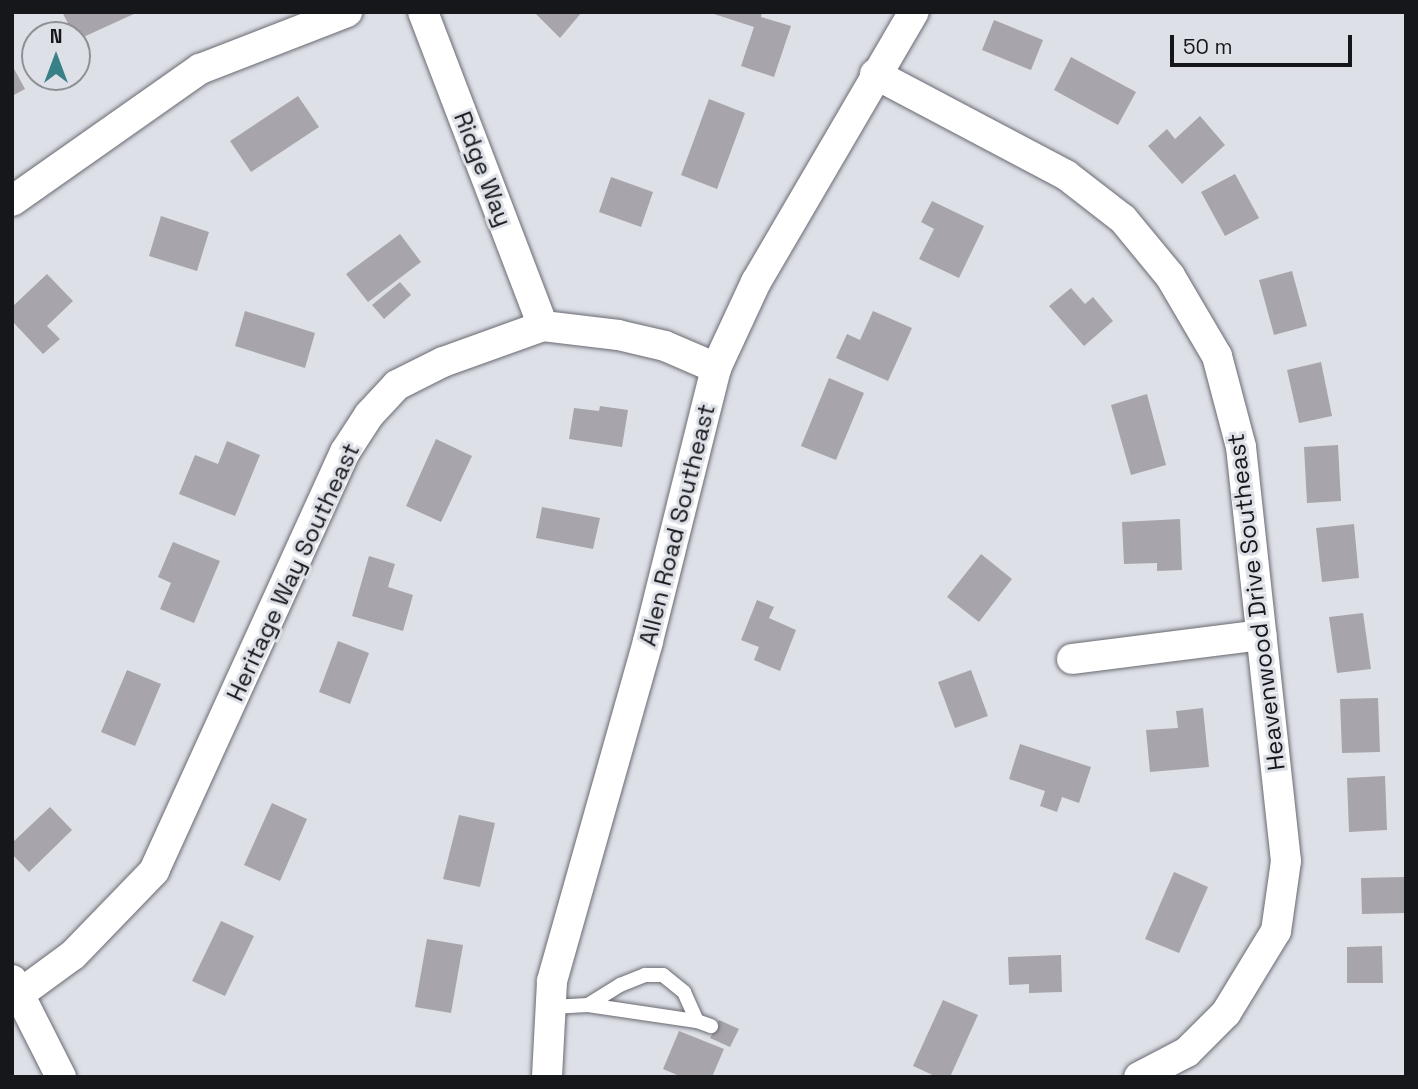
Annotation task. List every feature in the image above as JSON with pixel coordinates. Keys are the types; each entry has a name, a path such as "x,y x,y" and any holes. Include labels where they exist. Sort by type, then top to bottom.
{"street":[{"path":"12,201 200,69 347,12"},
{"name":"Ridge Way","path":"423,12 543,327"},
{"name":"Allen Road Southeast","path":"547,1077 552,981 648,640 716,368 756,282 875,74 914,12"},
{"name":"Heavenwood Drive Southeast","path":"875,74 1066,175 1123,219 1170,276 1217,356 1241,447 1286,861 1276,931 1226,1013 1187,1052 1139,1077"},
{"name":"Heritage Way Southeast","path":"17,987 73,955 153,871 345,452 369,415 397,385 431,368 543,327 618,335 665,346 716,368"},
{"path":"1072,659 1261,635"},
{"path":"17,987 61,1077"}],"lane":[{"path":"551,1007 588,1005 704,1023 684,992 663,975 645,975 621,985 588,1005"}],"building":[{"path":"62,12 138,12 91,34 91,21 67,21"},
{"path":"534,12 582,12 560,38"},
{"path":"762,12 761,17 791,26 774,77 741,66 754,27 711,13"},
{"path":"994,20 1043,40 1031,70 982,50"},
{"path":"1071,57 1136,92 1118,125 1054,90"},
{"path":"12,65 21,82 21,91 12,96"},
{"path":"298,96 319,127 251,172 230,141"},
{"path":"709,99 745,113 717,189 681,175"},
{"path":"1200,116 1225,145 1182,184 1148,146 1167,129 1175,139"},
{"path":"1235,174 1259,218 1225,236 1201,192"},
{"path":"611,177 653,192 641,227 599,212"},
{"path":"932,201 984,226 959,278 919,259 934,229 921,222"},
{"path":"161,216 209,232 197,271 149,256"},
{"path":"400,234 421,262 368,302 346,274"},
{"path":"1292,271 1307,326 1274,335 1259,280"},
{"path":"47,274 73,301 47,326 60,339 43,354 12,321 12,307"},
{"path":"400,282 411,295 384,319 372,305"},
{"path":"1071,288 1085,304 1093,297 1113,321 1084,346 1049,306"},
{"path":"245,311 315,333 305,368 235,346"},
{"path":"873,311 912,328 888,381 836,358 847,334 860,340"},
{"path":"1321,362 1332,416 1299,423 1287,370"},
{"path":"829,378 864,393 836,460 801,446"},
{"path":"1147,394 1166,465 1131,475 1111,405"},
{"path":"600,406 628,410 622,447 569,439 574,408 599,411"},
{"path":"436,439 472,456 441,522 406,506"},
{"path":"227,441 260,455 235,516 179,494 195,455 218,464"},
{"path":"1338,445 1341,501 1307,503 1304,447"},
{"path":"542,507 600,518 593,549 536,538"},
{"path":"1180,519 1182,570 1157,571 1157,563 1124,564 1122,522"},
{"path":"1354,524 1359,578 1322,582 1316,528"},
{"path":"173,542 220,561 194,623 160,609 171,583 158,577"},
{"path":"981,554 1012,579 979,622 947,597"},
{"path":"369,556 395,564 388,587 413,595 403,631 352,616"},
{"path":"757,600 774,607 769,618 796,630 780,671 754,660 759,647 741,640"},
{"path":"1363,613 1371,669 1337,673 1329,617"},
{"path":"338,641 369,653 350,704 319,692"},
{"path":"127,670 161,684 135,746 101,732"},
{"path":"971,670 988,716 955,728 938,682"},
{"path":"1378,698 1380,752 1342,753 1340,699"},
{"path":"1203,708 1209,767 1150,772 1146,730 1178,728 1176,711"},
{"path":"1020,744 1091,767 1079,803 1062,797 1057,812 1040,806 1045,791 1009,779"},
{"path":"1385,776 1387,830 1349,832 1347,778"},
{"path":"272,803 307,819 280,881 244,865"},
{"path":"50,807 72,830 29,872 12,854 12,843"},
{"path":"459,815 495,823 480,887 443,879"},
{"path":"1174,872 1208,887 1179,953 1145,939"},
{"path":"1404,877 1405,913 1362,914 1361,878"},
{"path":"221,921 254,936 225,996 192,981"},
{"path":"427,939 463,945 451,1013 415,1007"},
{"path":"1382,946 1383,983 1347,983 1347,947"},
{"path":"1061,955 1062,992 1029,993 1029,984 1009,985 1008,957"},
{"path":"943,1000 978,1015 950,1077 937,1077 913,1066"},
{"path":"719,1020 739,1029 730,1047 710,1038"},
{"path":"679,1031 724,1049 712,1077 682,1077 663,1069"}]}
